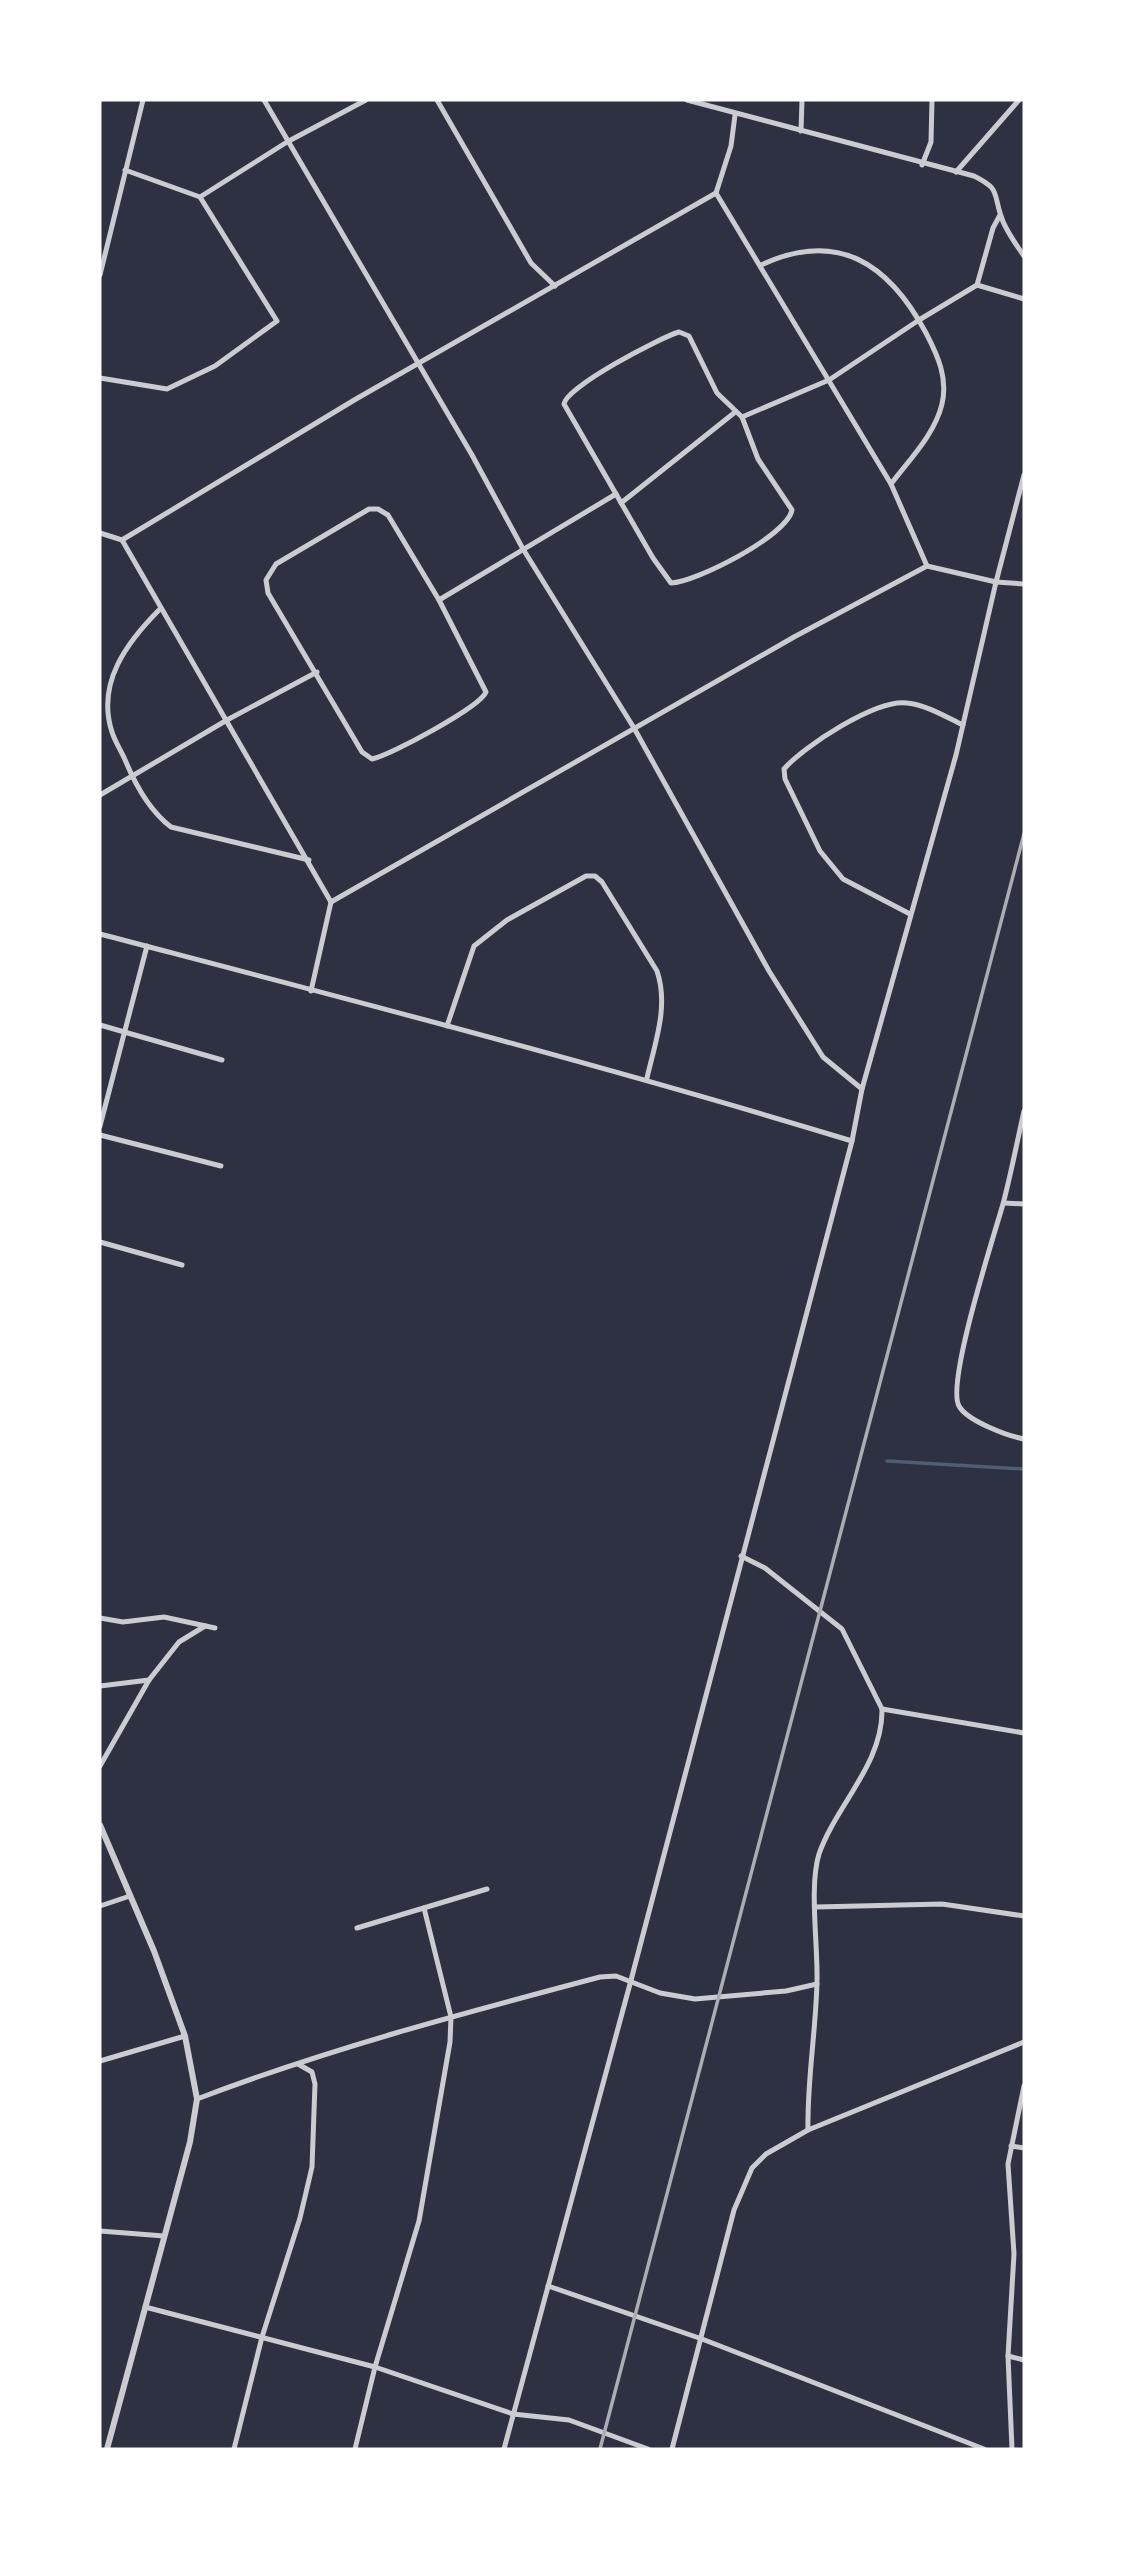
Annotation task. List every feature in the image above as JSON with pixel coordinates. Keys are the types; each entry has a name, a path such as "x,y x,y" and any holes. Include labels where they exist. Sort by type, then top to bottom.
{"street":[{"path":"100,275 143,100"},
{"path":"264,100 287,142 324,198 523,549 634,728 738,917 815,1047 862,1089"},
{"path":"200,197 287,142 366,100"},
{"path":"437,100 531,263 555,286"},
{"path":"687,100 956,172 990,184 996,192 1000,215 1024,256"},
{"path":"801,131 802,100"},
{"path":"922,164 931,142 932,100"},
{"path":"956,172 1019,100"},
{"path":"122,540 418,364 716,193 731,146 735,115"},
{"path":"100,379 167,389 215,366 277,321 200,197 125,170"},
{"path":"716,193 891,484 928,566"},
{"path":"741,416 829,380 977,285 993,228 1000,215"},
{"path":"761,265 796,252 815,250 847,256 876,267 897,287 919,320 940,361 942,402 936,422 891,484"},
{"path":"977,285 1024,299"},
{"path":"679,332 689,336 717,393 734,413 741,416 758,459 792,510 788,521 743,553 690,579 671,583 653,558 570,417 564,404 568,394 622,360 679,332"},
{"path":"621,503 734,413"},
{"path":"503,2449 630,1984 852,1141 862,1089 963,725 1024,475"},
{"path":"439,600 617,494"},
{"path":"369,509 383,511 439,600 486,692 482,699 443,723 378,758 366,756 268,593 266,580 276,564 369,509"},
{"path":"100,533 122,540 331,902 311,990"},
{"path":"331,902 634,728 928,566 996,582 1024,584"},
{"path":"160,609 134,635 110,680 112,732 133,777 157,816 171,827 309,860"},
{"path":"100,795 227,720 317,672"},
{"path":"910,914 844,879 820,851 785,779 783,769 829,735 880,706 908,703 925,707 963,725"},
{"path":"447,1026 474,946 507,920 586,876 595,876 602,882 657,971 662,987 664,1003 647,1078"},
{"path":"100,934 554,1056 647,1078 852,1141"},
{"path":"100,1126 147,946"},
{"path":"100,1025 222,1060"},
{"path":"1024,1111 1003,1203 970,1325 956,1398 964,1413 994,1429 1024,1439"},
{"path":"100,1135 221,1166"},
{"path":"1003,1203 1024,1205"},
{"path":"100,1242 182,1265"},
{"path":"741,1556 765,1568 842,1629 882,1709 882,1722 874,1752 820,1853 814,1875 817,1984 807,2100 808,2130"},
{"path":"100,1618 123,1622 164,1616 215,1628"},
{"path":"100,1766 149,1680 179,1642 205,1626"},
{"path":"100,1686 149,1680"},
{"path":"882,1709 1024,1733"},
{"path":"100,1825 185,2036 197,2099 190,2142 107,2449"},
{"path":"357,1928 487,1889"},
{"path":"100,1906 130,1896"},
{"path":"816,1907 942,1904 1024,1916"},
{"path":"355,2449 375,2367 419,2221 450,2042 451,2017 424,1908"},
{"path":"197,2099 298,2064 451,2017 600,1977 616,1976 630,1984 695,1999 786,1991 817,1984"},
{"path":"100,2061 185,2036"},
{"path":"672,2449 717,2274 743,2184 752,2168 766,2154 808,2130 1024,2042"},
{"path":"234,2449 262,2337 300,2218 312,2167 315,2084 312,2072 298,2064"},
{"path":"1012,2449 1008,2357 1014,2254 1008,2164 1024,2086"},
{"path":"1011,2146 1024,2148"},
{"path":"100,2231 164,2236"},
{"path":"548,2286 702,2339 984,2449"},
{"path":"145,2307 375,2367 513,2414 569,2420 648,2449"},
{"path":"1008,2357 1024,2360"}],"waterway":[{"path":"887,1461 1024,1469"}],"railway":[{"path":"600,2449 1024,834"}]}
